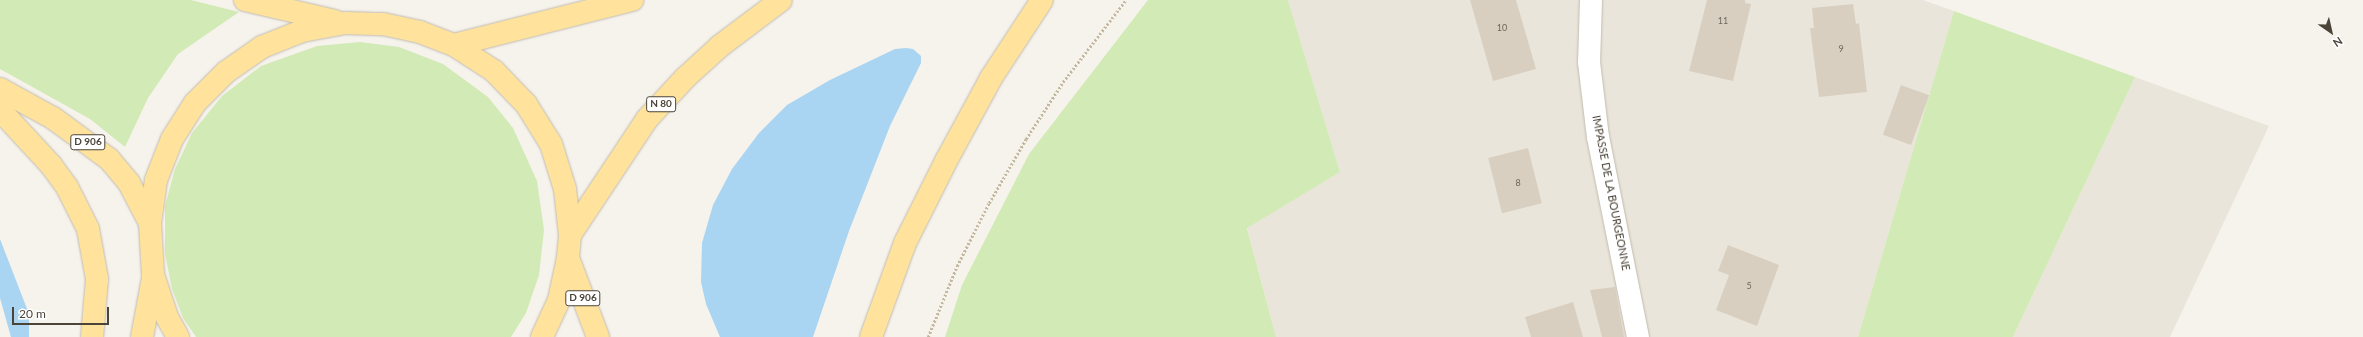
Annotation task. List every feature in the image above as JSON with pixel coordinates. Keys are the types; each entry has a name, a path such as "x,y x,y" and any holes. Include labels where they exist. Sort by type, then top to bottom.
{"main road":[{"path":"245,0 346,23 383,24 420,32 454,45 494,70 526,104 551,144 566,188 570,235 568,258 559,300 542,337"},
{"path":"454,45 632,0"},
{"name":"N 80","path":"570,235 613,168 652,113 684,78 720,46 781,0"},
{"path":"871,337 905,243 939,175 991,78 1042,0"},
{"path":"142,337 153,275 150,223 156,180 172,139 200,97 226,72 262,47 302,31 346,23"},
{"name":"D 906","path":"0,89 53,118 109,159 129,183 150,223"},
{"path":"0,110 51,164 67,187 88,228 97,279 92,337"},
{"name":"D 906","path":"568,258 598,337"},
{"path":"153,275 167,317 178,337"}],"street":[{"name":"IMPASSE DE LA BOURGEONNE","path":"1591,0 1589,62 1598,137 1638,337"}],"path":[{"path":"928,337 957,266 989,203 1026,139 1063,82 1126,0"}],"shaded area":[{"path":"1288,0 1923,0 1954,11 1858,337 1276,337 1247,227 1340,172"},
{"path":"2135,77 2269,126 2170,337 2013,337"}],"green space":[{"path":"0,0 191,0 239,12 178,54 148,98 125,147 90,119 0,69"},
{"path":"1148,0 1288,0 1340,172 1247,228 1276,337 945,337 962,285 1029,154"},
{"path":"1954,11 2135,77 2013,337 1858,337"},
{"path":"360,42 399,47 443,64 488,97 513,128 537,181 544,230 539,275 526,313 511,337 196,337 183,318 172,289 165,254 165,206 175,169 192,133 222,96 261,66 317,46"}],"water":[{"path":"895,49 913,49 921,56 921,63 890,126 849,231 813,337 720,337 706,304 701,282 702,243 713,205 732,169 759,133 787,105 830,80"},
{"path":"0,239 29,314 29,337 11,337 0,298"}],"building":[{"path":"1470,0 1516,0 1536,69 1493,81"},
{"path":"1707,0 1745,0 1745,3 1751,4 1733,81 1689,71"},
{"path":"1853,4 1856,24 1859,23 1867,92 1819,97 1810,28 1814,28 1812,8"},
{"path":"1901,85 1929,95 1911,145 1883,135"},
{"path":"1528,148 1542,203 1502,213 1488,158"},
{"path":"1728,245 1779,265 1757,326 1716,310 1729,275 1718,271"},
{"path":"1615,287 1624,337 1602,337 1590,290"},
{"path":"1573,302 1583,337 1531,337 1525,317"}]}
